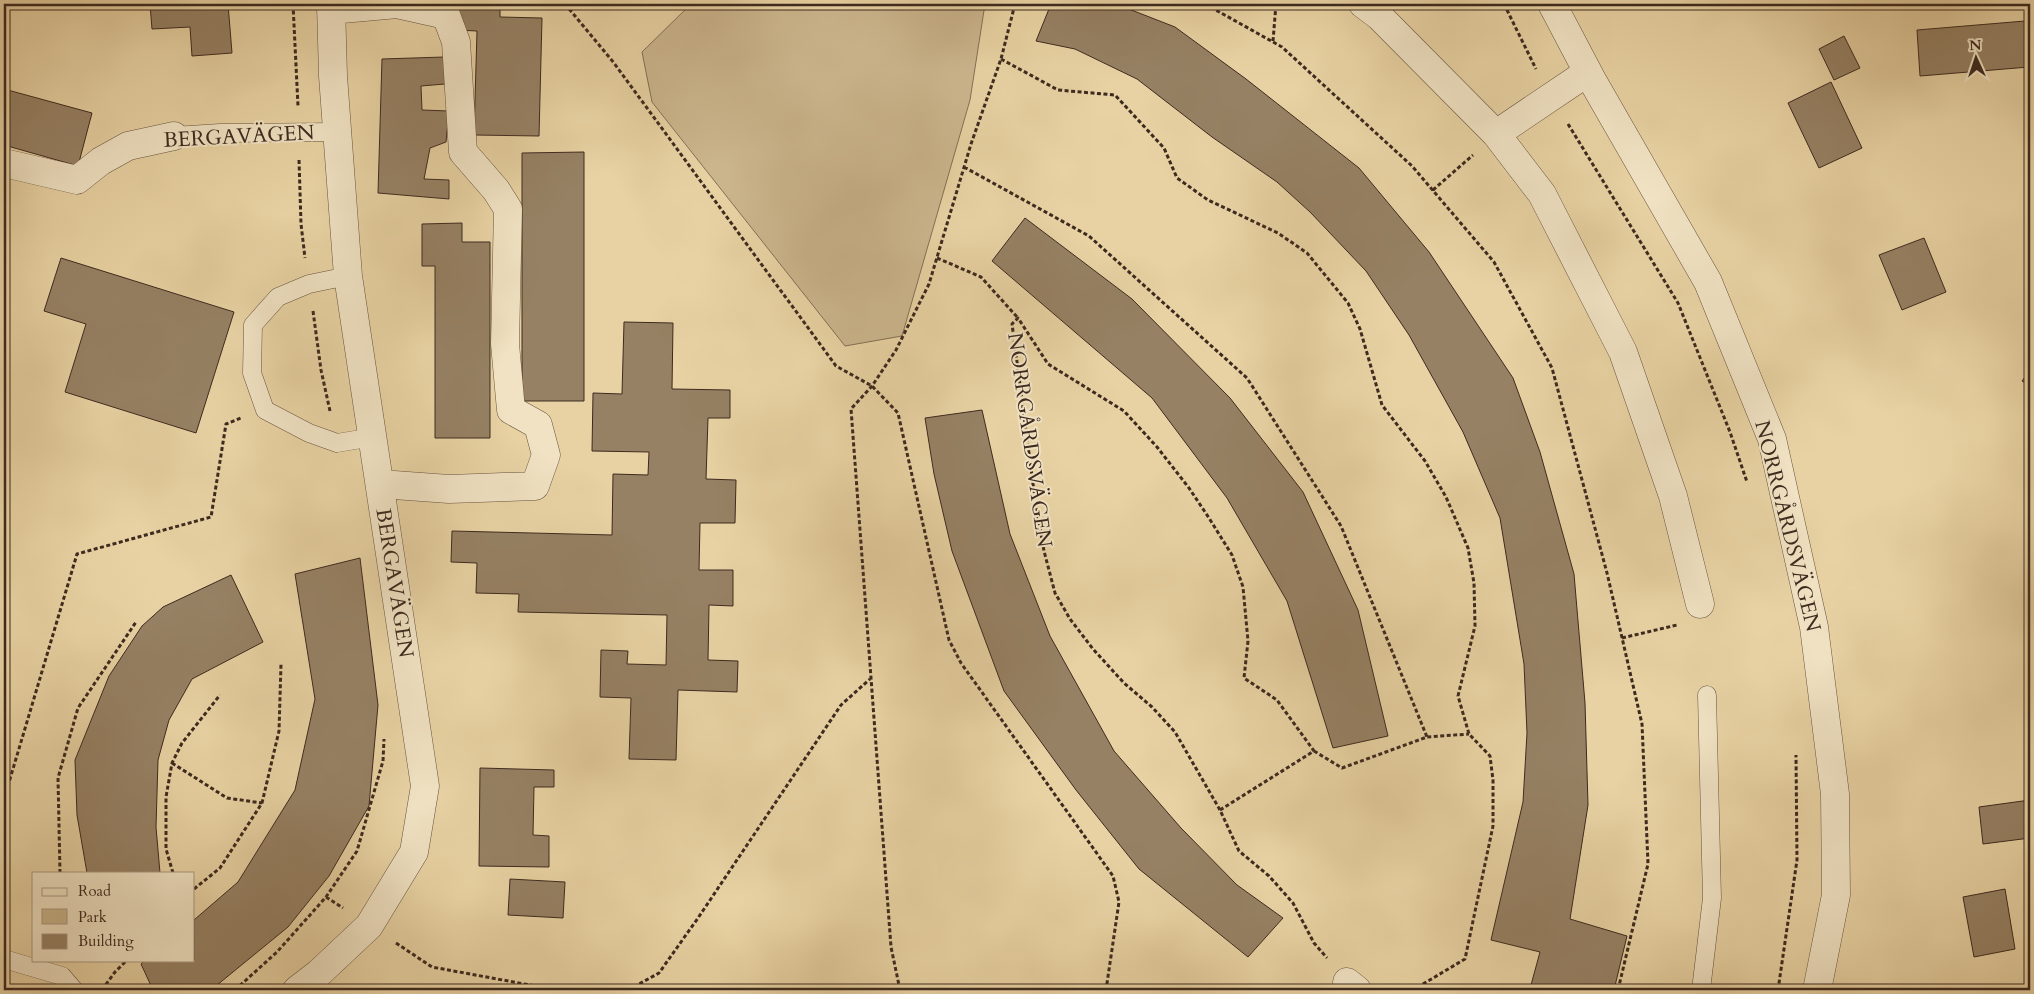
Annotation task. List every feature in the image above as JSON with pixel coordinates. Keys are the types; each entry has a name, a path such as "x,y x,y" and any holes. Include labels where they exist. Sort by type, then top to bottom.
{"street":[{"path":"331,7 397,4 446,15 456,42 463,152 496,190 508,209 505,344 510,410 538,425 546,455 535,486 449,489 380,484"},
{"path":"1363,4 1379,16 1496,134 1542,194 1623,352 1673,496 1700,604"},
{"name":"NORRGÅRDSVÄGEN","path":"1552,4 1588,72 1708,282 1772,439 1814,627 1835,794 1836,895 1816,990"},
{"name":"BERGAVÄGEN","path":"297,990 319,973 369,926 414,852 425,786 348,276 333,76 331,7"},
{"path":"1496,134 1588,72"},
{"name":"BERGAVÄGEN","path":"4,163 77,180 100,161 128,146 174,136"}],"lane":[{"name":"BERGAVÄGEN","path":"174,136 220,133 337,132"},
{"path":"348,276 309,284 278,297 253,324 252,374 265,410 310,433 337,443 373,437"},
{"path":"1701,990 1712,898 1707,696"},
{"path":"4,958 62,976 74,990"}],"path":[{"path":"293,4 299,132 300,224 321,370 337,443"},
{"path":"565,4 614,63 836,366 872,386 898,413 948,640 960,663 1113,876 1119,902 1106,990"},
{"path":"900,990 891,947 851,409 872,386 896,350 925,293 964,167 1001,59 1015,4"},
{"path":"1205,4 1282,47 1412,166 1494,262 1552,368 1608,574 1642,724 1648,864 1618,990"},
{"path":"1273,41 1276,4"},
{"path":"1504,4 1550,97 1592,161 1678,303 1730,432 1749,488"},
{"path":"1001,59 1058,90 1115,95 1164,148 1177,178 1208,200 1278,233 1307,253 1348,303 1360,329 1382,405 1425,461 1446,497 1468,548 1474,583 1475,626 1458,696 1469,734 1490,756 1493,780 1493,826 1466,959 1413,990"},
{"path":"1432,190 1496,134"},
{"path":"964,167 1089,236 1246,378 1341,526 1427,737"},
{"path":"937,258 981,277 1018,318"},
{"name":"NORRGÅRDSVÄGEN","path":"1314,751 1277,700 1244,678 1248,641 1243,587 1232,555 1189,488 1157,447 1124,411 1048,364 1018,318 1012,324 1035,499 1044,551 1056,593 1070,620 1093,649 1124,683 1152,707 1175,732 1220,810 1239,851 1269,876 1293,903 1314,943 1352,986"},
{"path":"4,799 77,554 211,517 226,424 265,410"},
{"path":"1622,638 1689,622 1700,604"},
{"path":"60,872 58,778 78,708 136,622"},
{"path":"195,888 220,868 262,803 279,731 282,664"},
{"path":"628,990 659,972 698,918 841,705 870,679"},
{"path":"173,872 166,849 166,797 172,763 182,743 220,694"},
{"path":"235,990 277,952 326,897 357,851 383,761 384,734"},
{"path":"1220,810 1314,751 1342,768 1427,737 1469,734"},
{"path":"1778,990 1797,860 1796,749"},
{"path":"172,763 227,798 262,803"},
{"path":"326,897 432,967 557,990"},
{"path":"102,990 125,962"}],"green space":[{"path":"691,4 985,4 970,100 902,336 845,346 652,102 642,52"}],"building":[{"path":"150,4 228,4 232,53 192,56 190,27 152,29"},
{"path":"429,4 500,4 500,17 542,18 539,136 474,135 477,31 457,30 457,6 429,6"},
{"path":"1051,4 1116,4 1175,27 1246,79 1359,168 1429,252 1513,378 1540,452 1574,574 1585,703 1588,805 1570,919 1627,936 1614,990 1555,990 1531,985 1540,952 1491,940 1523,802 1527,733 1524,664 1500,518 1463,432 1409,335 1366,271 1310,212 1277,182 1212,137 1137,79 1075,49 1036,41"},
{"path":"2025,21 2029,67 1920,76 1917,30"},
{"path":"1844,36 1860,68 1834,80 1819,49"},
{"path":"444,57 445,84 421,86 422,110 449,111 446,142 430,148 424,179 449,180 449,199 378,193 382,59"},
{"path":"1831,82 1862,148 1819,168 1788,103"},
{"path":"4,89 92,113 78,166 4,145"},
{"path":"584,152 584,401 522,401 522,153"},
{"path":"1025,218 1132,299 1230,398 1303,492 1358,610 1388,736 1333,748 1287,601 1227,498 1152,398 992,261"},
{"path":"462,223 462,242 490,242 490,438 435,438 435,266 422,266 422,224"},
{"path":"1924,238 1946,292 1902,310 1879,255"},
{"path":"61,258 234,312 196,433 65,392 86,324 44,311"},
{"path":"624,322 673,323 672,389 730,390 730,418 708,418 706,479 736,480 735,523 700,523 699,570 733,570 733,606 709,605 708,660 738,661 737,692 678,690 676,760 629,759 631,698 600,697 601,650 628,651 627,664 666,665 667,615 518,612 519,594 476,593 477,563 451,562 452,531 612,535 613,474 648,475 649,452 592,451 593,393 622,394"},
{"path":"2030,370 2030,386 2022,381"},
{"path":"982,410 1010,534 1050,636 1114,751 1181,828 1237,885 1283,918 1248,957 1139,869 1076,790 1004,691 952,551 934,474 925,418"},
{"path":"360,558 378,705 369,806 329,876 288,927 211,990 153,990 141,964 143,962 195,962 195,919 238,882 295,790 315,699 295,574"},
{"path":"231,575 263,642 192,679 169,720 158,760 156,827 160,872 87,872 77,815 75,760 109,676 142,626 163,607"},
{"path":"480,768 554,770 554,787 534,787 533,835 549,836 549,867 479,866"},
{"path":"2030,800 2030,838 1983,844 1979,807"},
{"path":"510,879 565,882 563,918 508,915"},
{"path":"2005,889 2015,949 1974,957 1963,897"}]}
